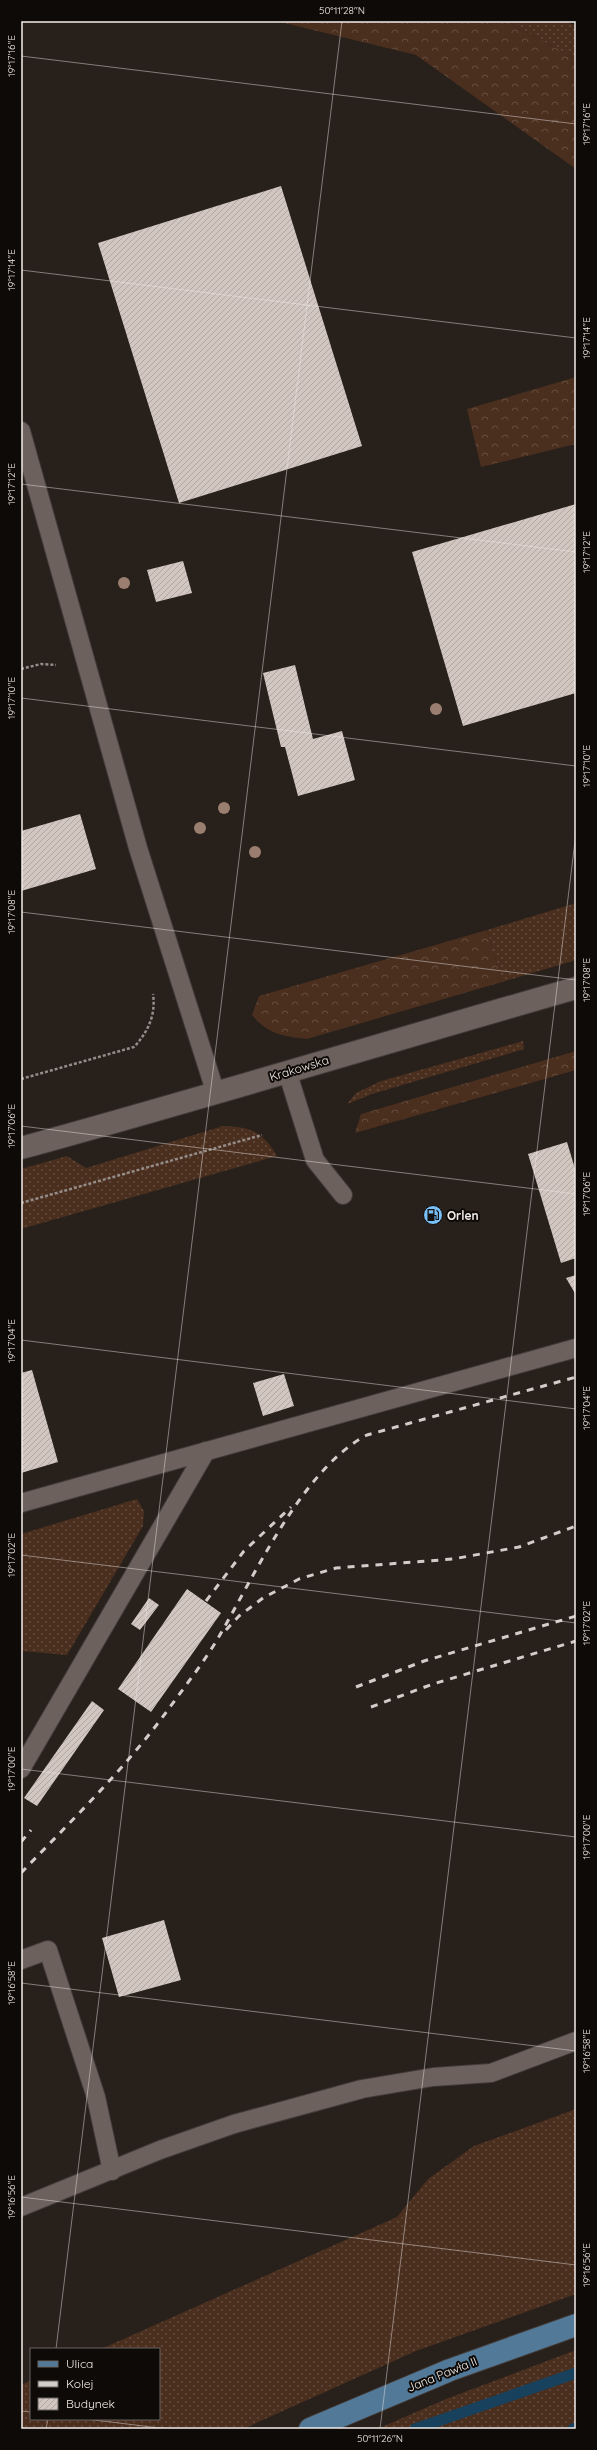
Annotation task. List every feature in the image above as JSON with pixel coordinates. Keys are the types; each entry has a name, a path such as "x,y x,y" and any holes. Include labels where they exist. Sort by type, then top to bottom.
{"main road":[{"name":"Jana Pawła II","path":"310,2429 450,2370 576,2325"}],"street":[{"name":"Krakowska","path":"21,1148 216,1094 287,1071 576,988"}],"lane":[{"path":"21,431 138,848 216,1094"},
{"path":"287,1071 315,1160 343,1195"},
{"path":"21,1503 576,1348"},
{"path":"21,1769 206,1451"},
{"path":"21,1960 48,1950 96,2097 112,2171"},
{"path":"21,2207 112,2171 160,2150 234,2124 362,2089 433,2077 491,2073 576,2040"}],"path":[{"path":"21,1079 134,1047 145,1035 150,1023 153,1009 152,990"},
{"path":"21,1203 262,1136"}],"green space":[{"path":"276,21 506,21 576,59 576,169 416,55"},
{"path":"506,21 565,21 576,26 576,59"},
{"path":"576,377 576,444 481,467 467,409"},
{"path":"576,903 576,960 502,982 487,930"},
{"path":"487,930 502,982 307,1039 290,1037 270,1031 258,1022 252,1015 259,996"},
{"path":"523,1041 524,1049 372,1094 347,1104 356,1093 381,1081"},
{"path":"576,1051 576,1070 355,1133 361,1114"},
{"path":"223,1126 248,1129 255,1132 266,1141 277,1156 21,1229 21,1169 67,1156 86,1168"},
{"path":"137,1499 144,1511 143,1526 67,1655 21,1651 21,1534"},
{"path":"576,2109 576,2294 416,2351 243,2429 21,2429 21,2385 30,2380 30,2420 160,2420 160,2348 103,2348 397,2217 428,2179 474,2146"},
{"path":"576,2350 576,2429 377,2429 446,2399"}],"building":[{"path":"281,186 362,446 179,503 98,243"},
{"path":"576,504 576,693 463,726 412,552"},
{"path":"183,561 192,593 156,602 147,570"},
{"path":"295,665 313,739 342,731 355,780 298,796 285,747 281,747 263,673"},
{"path":"80,814 96,869 21,891 21,831"},
{"path":"567,1142 576,1172 576,1258 561,1263 528,1154"},
{"path":"576,1275 576,1295 566,1278"},
{"path":"32,1370 58,1462 21,1473 21,1373"},
{"path":"284,1374 294,1406 263,1416 253,1383"},
{"path":"187,1589 221,1613 151,1712 118,1689"},
{"path":"149,1598 159,1605 140,1630 131,1624"},
{"path":"92,1701 104,1710 37,1806 24,1798"},
{"path":"164,1920 181,1980 119,1997 102,1938"}],"waterway":[{"path":"415,2429 576,2373"}],"railway":[{"path":"21,1873 98,1793 153,1729 212,1649 264,1556 301,1498 321,1473 343,1451 367,1435 576,1377"},
{"path":"206,1601 244,1551 291,1507"},
{"path":"226,1630 239,1616 263,1598 299,1579 336,1568 453,1559 519,1547 576,1526"},
{"path":"356,1687 424,1661 576,1616"},
{"path":"371,1707 433,1684 576,1641"},
{"path":"21,1842 31,1830"}],"place":[{"name":"Orlen","path":"433,1215"}]}
